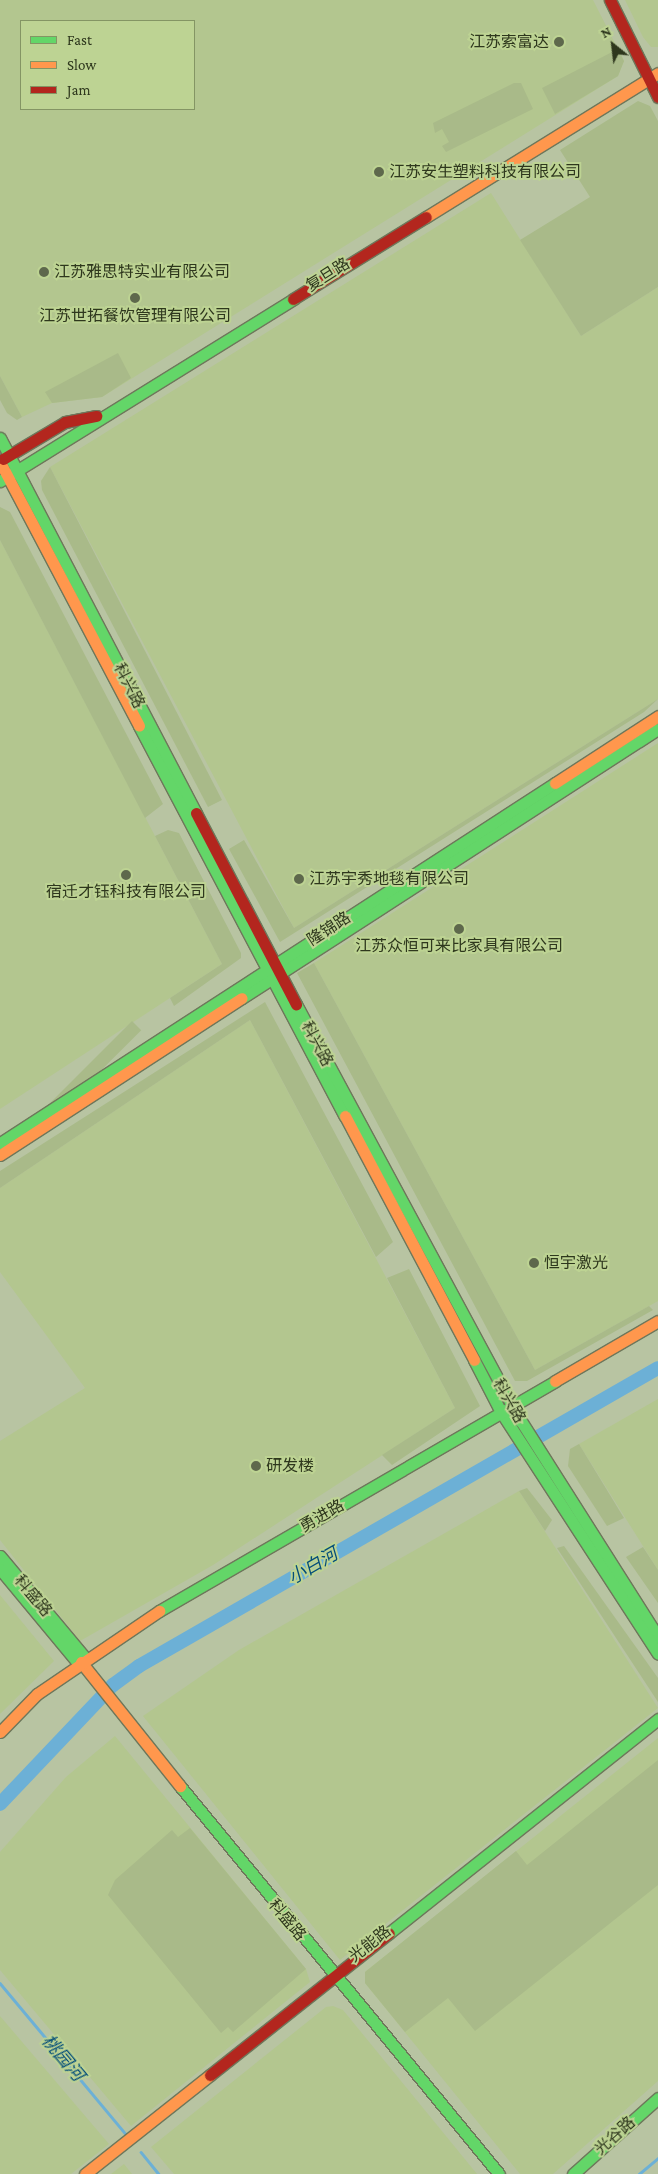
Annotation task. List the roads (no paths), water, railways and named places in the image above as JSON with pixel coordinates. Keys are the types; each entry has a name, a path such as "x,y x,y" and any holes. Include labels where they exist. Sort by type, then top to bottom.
{"main road":[{"path":"610,0 655,78"},
{"path":"616,0 655,78 658,97"},
{"name":"复旦路","path":"8,476 103,415 655,78"},
{"path":"3,459 65,422 103,415"},
{"name":"科兴路","path":"0,438 8,476 273,971 511,1405 658,1637"},
{"name":"隆锦路","path":"0,1155 273,971 658,716"},
{"name":"隆锦路","path":"0,1143 658,729"},
{"name":"科兴路","path":"273,971 510,1428 658,1654"},
{"name":"勇进路","path":"0,1732 23,1706 137,1624 658,1321"},
{"name":"科盛路","path":"0,1556 117,1708 332,1974 499,2174"},
{"name":"科盛路","path":"0,1569 82,1662"},
{"name":"光能路","path":"85,2174 332,1974 658,1719"},
{"name":"光谷路","path":"573,2174 658,2098"}],"waterway":[{"name":"小白河","path":"0,1804 113,1685 139,1666 658,1368"},
{"name":"桃园河","path":"0,1983 126,2134"},
{"name":"桃园河","path":"141,2152 159,2174"},
{"path":"639,2174 658,2158"}],"place":[{"name":"江苏索富达","path":"559,42"},
{"name":"江苏安生塑料科技有限公司","path":"379,172"},
{"name":"江苏雅思特实业有限公司","path":"44,272"},
{"name":"江苏世拓餐饮管理有限公司","path":"135,298"},
{"name":"宿迁才钰科技有限公司","path":"126,875"},
{"name":"江苏宇秀地毯有限公司","path":"299,879"},
{"name":"江苏众恒可来比家具有限公司","path":"459,929"},
{"name":"恒宇激光","path":"534,1263"},
{"name":"研发楼","path":"256,1466"}]}
